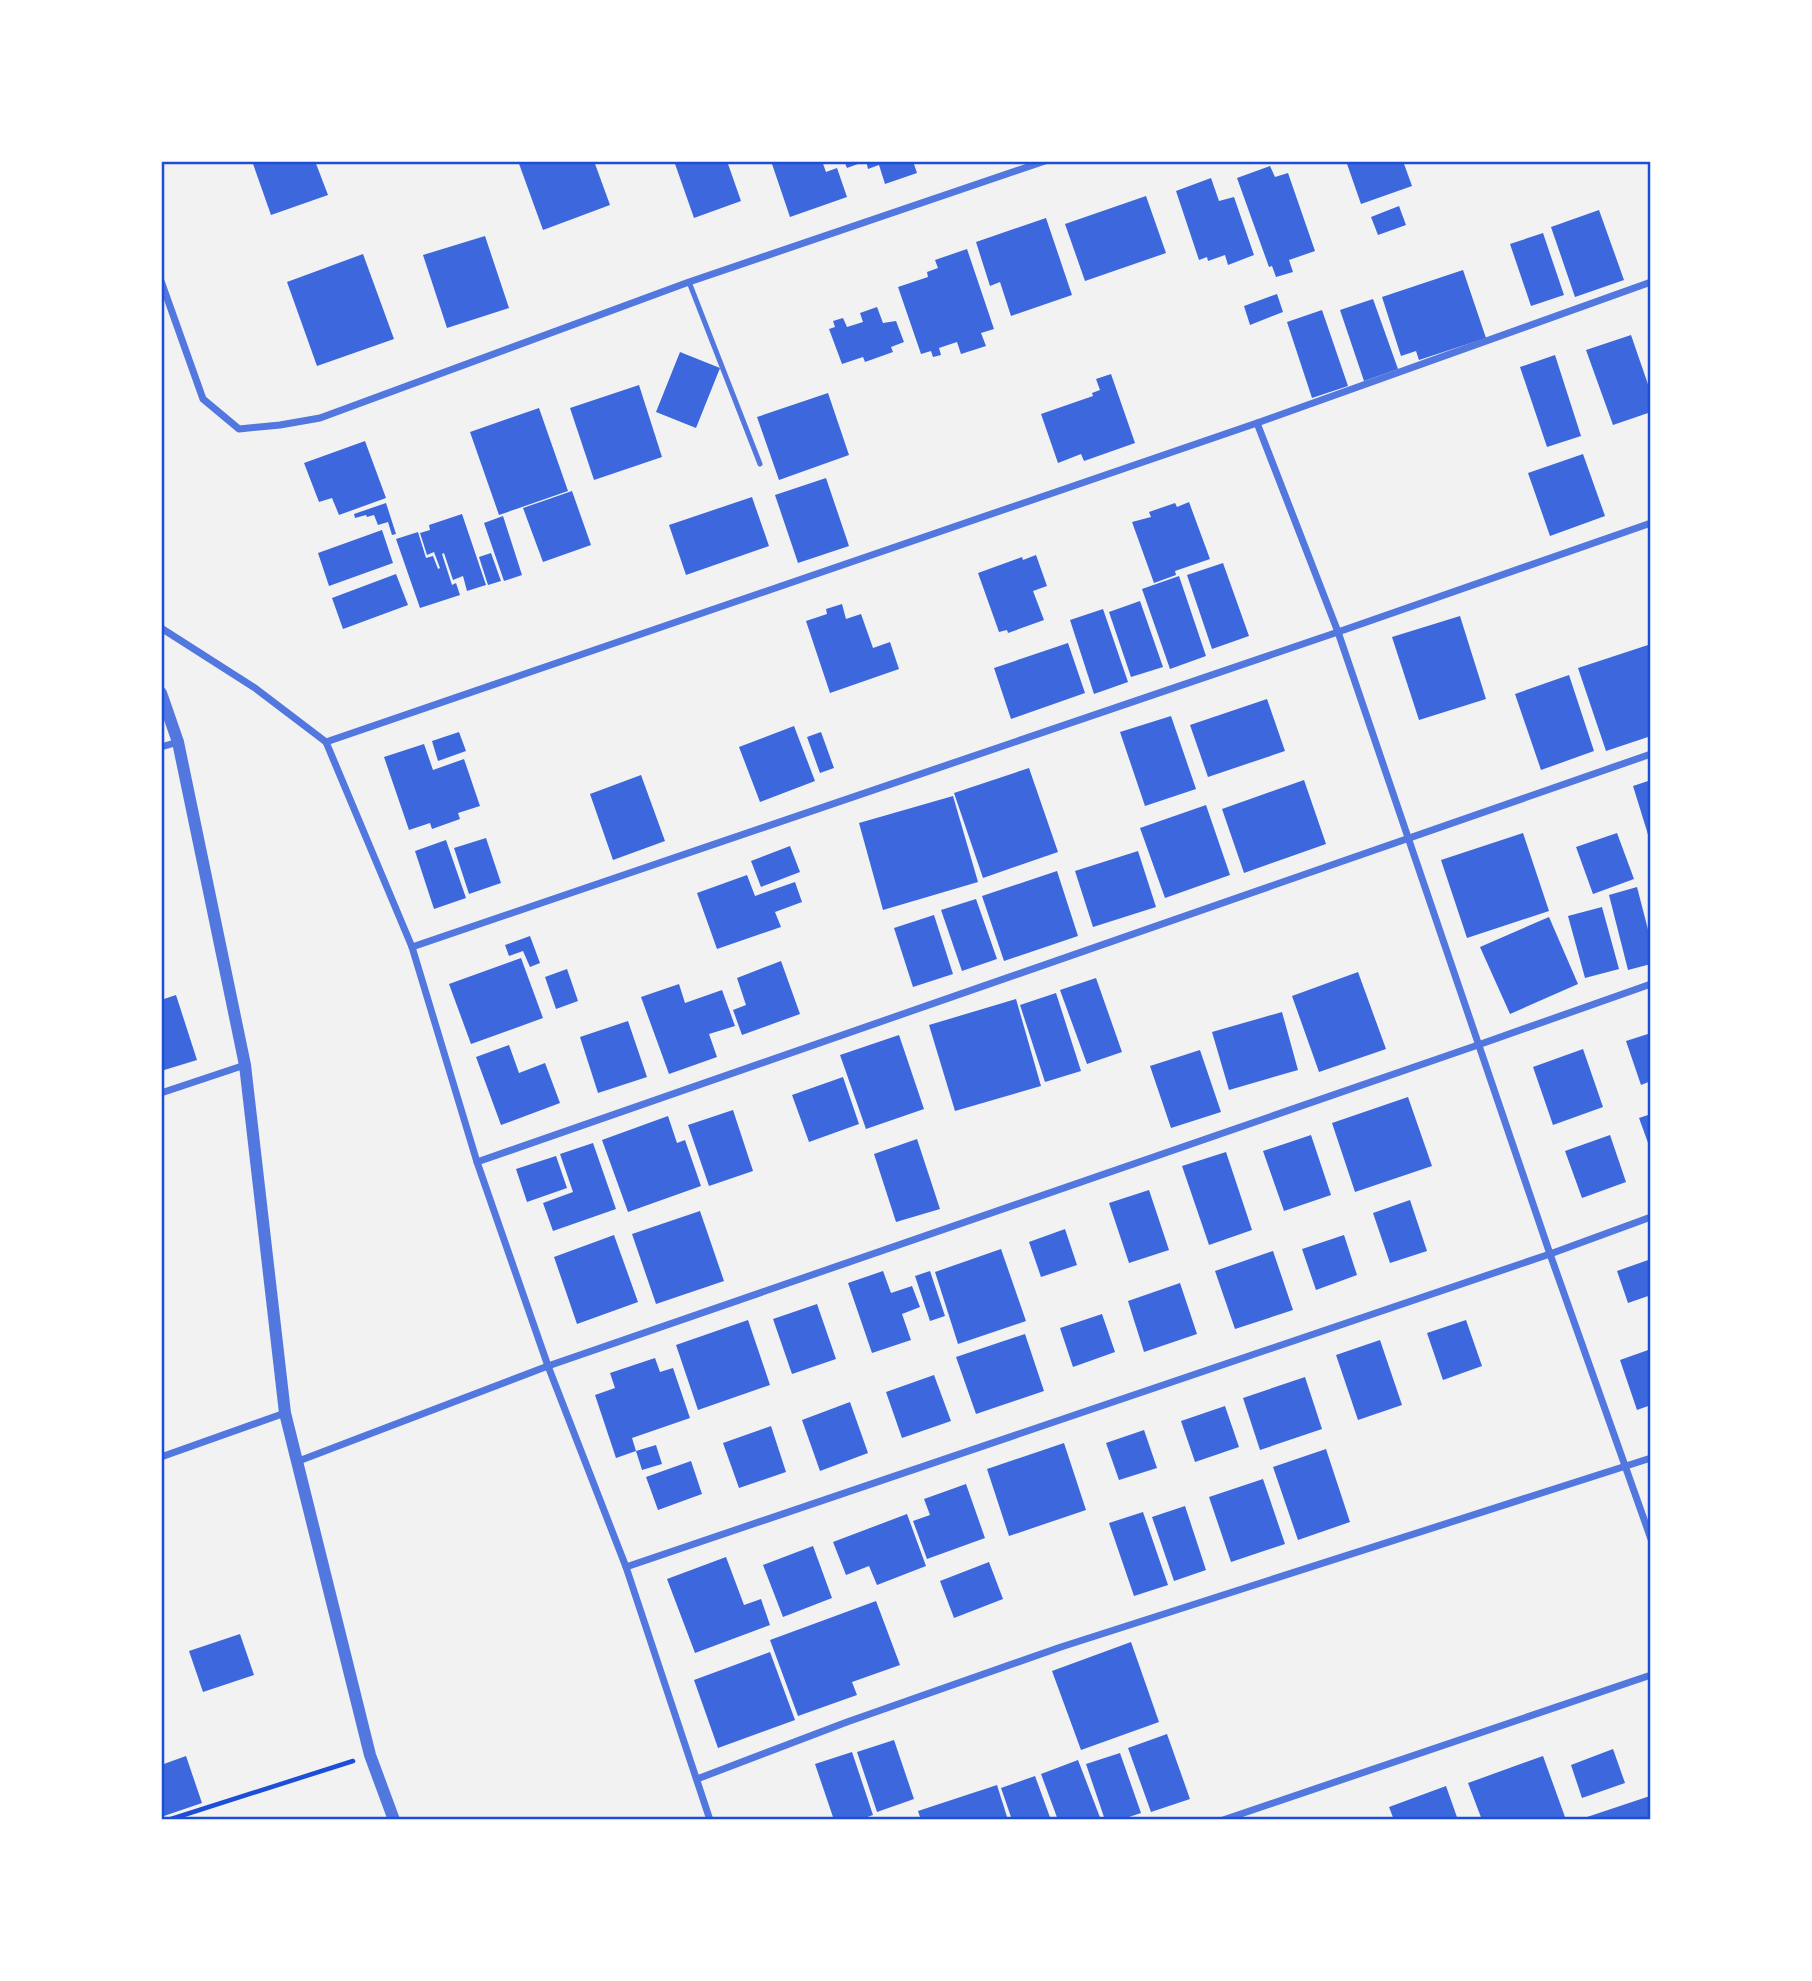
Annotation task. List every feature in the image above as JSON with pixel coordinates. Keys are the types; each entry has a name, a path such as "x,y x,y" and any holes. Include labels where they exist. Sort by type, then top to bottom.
{"street":[{"path":"161,281 204,399 239,429 280,425 320,418 690,282 1045,161"},
{"path":"326,742 1257,424 1651,282"},
{"path":"1257,424 1338,632 1549,1254 1651,1539"},
{"path":"412,947 1651,523"},
{"path":"161,628 255,688 326,742 412,947 477,1162 548,1366 626,1567 710,1820"},
{"path":"161,693 178,742 245,1065 285,1413 370,1755 394,1820"},
{"path":"161,747 178,742"},
{"path":"477,1162 1651,754"},
{"path":"296,1462 548,1366 1651,984"},
{"path":"161,1093 245,1065"},
{"path":"626,1567 1651,1217"},
{"path":"161,1457 285,1413"},
{"path":"697,1779 847,1722 1061,1647 1651,1458"},
{"path":"1223,1820 1651,1675"}],"lane":[{"path":"690,282 760,464"}],"path":[{"path":"168,1820 370,1755"}],"building":[{"path":"252,161 315,161 328,195 271,215"},
{"path":"518,161 594,161 610,205 543,230"},
{"path":"674,161 727,161 741,201 694,218"},
{"path":"771,161 822,161 826,172 837,168 847,197 790,217"},
{"path":"844,161 866,161 847,168"},
{"path":"866,161 913,161 917,173 885,184 879,165 868,169"},
{"path":"1346,161 1403,161 1412,186 1361,204"},
{"path":"1270,166 1275,177 1288,173 1315,251 1289,260 1293,272 1276,277 1272,266 1269,267 1237,178"},
{"path":"1211,178 1219,201 1234,197 1254,255 1228,265 1225,255 1208,261 1207,257 1199,260 1176,191"},
{"path":"1146,196 1166,253 1085,281 1065,224"},
{"path":"1399,206 1406,225 1378,235 1371,217"},
{"path":"1599,210 1624,280 1575,297 1551,227"},
{"path":"1046,218 1072,295 1011,316 1000,282 990,286 976,242"},
{"path":"1543,233 1564,295 1531,306 1510,244"},
{"path":"485,236 509,308 447,328 423,255"},
{"path":"967,249 994,329 981,333 986,346 961,354 957,342 939,348 941,355 933,357 931,351 921,354 898,287 928,277 927,272 938,268 935,260"},
{"path":"363,254 394,339 317,366 287,282"},
{"path":"1463,270 1486,338 1419,360 1416,351 1401,356 1382,297"},
{"path":"1277,294 1283,312 1250,325 1244,306"},
{"path":"1373,299 1398,369 1364,381 1340,310"},
{"path":"877,307 883,323 896,321 904,342 891,347 893,352 865,362 863,357 842,364 829,329 835,327 833,321 843,318 847,327 863,322 860,313"},
{"path":"1322,310 1348,386 1312,398 1287,322"},
{"path":"1631,335 1651,393 1651,412 1613,425 1586,350"},
{"path":"680,352 720,368 696,428 656,412"},
{"path":"1555,355 1581,436 1547,447 1520,367"},
{"path":"1111,374 1135,443 1084,461 1081,454 1058,463 1041,414 1093,396 1092,393 1100,390 1096,379"},
{"path":"639,385 662,457 594,480 570,408"},
{"path":"828,393 849,455 779,480 757,417"},
{"path":"539,408 568,491 499,515 470,432"},
{"path":"365,441 386,498 339,515 332,498 319,502 304,463"},
{"path":"1583,454 1605,516 1550,536 1528,473"},
{"path":"826,478 849,546 798,563 775,495"},
{"path":"572,491 591,545 543,562 523,508"},
{"path":"752,497 769,546 686,575 669,525"},
{"path":"1189,502 1210,559 1175,571 1176,575 1154,583 1132,522 1151,517 1149,512 1175,503 1177,507"},
{"path":"386,503 396,534 392,535 388,522 378,525 374,515 355,518 354,514"},
{"path":"462,514 486,585 467,591 463,576 453,580 444,553 442,554 452,585 456,583 460,595 420,608 396,539 418,532 426,558 433,556 438,569 440,568 434,552 427,555 420,533 430,530 429,525"},
{"path":"503,516 522,575 504,581 484,523"},
{"path":"382,530 393,563 329,586 318,553"},
{"path":"491,553 501,581 488,585 479,557"},
{"path":"1036,555 1047,586 1033,591 1044,620 1008,633 1007,630 999,632 978,573 1022,557 1023,560"},
{"path":"1223,563 1249,636 1212,649 1187,575"},
{"path":"396,574 408,605 343,629 332,598"},
{"path":"1179,576 1206,656 1170,669 1142,589"},
{"path":"1140,601 1163,667 1131,677 1109,612"},
{"path":"842,604 846,619 861,614 873,648 890,642 899,669 830,693 806,621 827,614 826,609"},
{"path":"1103,609 1128,682 1094,694 1070,620"},
{"path":"1460,616 1486,699 1419,720 1392,637"},
{"path":"1068,643 1085,693 1011,719 994,668"},
{"path":"1648,645 1651,654 1651,736 1606,751 1578,668"},
{"path":"1569,675 1594,751 1541,770 1515,694"},
{"path":"1267,699 1285,751 1208,777 1190,725"},
{"path":"1171,716 1196,789 1145,806 1120,732"},
{"path":"794,726 815,781 760,802 739,747"},
{"path":"459,732 466,751 438,761 432,741"},
{"path":"821,732 834,768 820,773 807,737"},
{"path":"424,744 433,770 464,759 480,806 458,813 460,819 432,829 430,823 409,830 384,757"},
{"path":"1029,768 1058,852 983,878 954,793"},
{"path":"641,775 665,841 613,860 590,794"},
{"path":"1304,780 1326,844 1244,873 1222,809"},
{"path":"1651,780 1651,841 1650,841 1633,786"},
{"path":"953,796 978,882 883,910 859,823"},
{"path":"1206,805 1230,875 1165,898 1140,828"},
{"path":"1523,833 1549,911 1467,938 1441,860"},
{"path":"1617,833 1634,879 1593,894 1576,847"},
{"path":"486,838 501,883 469,894 454,848"},
{"path":"446,840 466,898 434,909 415,851"},
{"path":"790,846 800,872 761,887 751,861"},
{"path":"1138,851 1156,907 1093,927 1075,871"},
{"path":"1057,871 1078,936 1004,961 982,896"},
{"path":"747,875 755,896 795,882 802,902 775,912 781,927 717,949 697,893"},
{"path":"1637,887 1651,941 1651,964 1628,970 1609,895"},
{"path":"976,899 997,959 962,971 941,910"},
{"path":"1602,907 1619,969 1585,978 1568,916"},
{"path":"934,915 953,974 913,987 894,928"},
{"path":"1549,917 1578,984 1510,1014 1480,947"},
{"path":"530,936 540,963 530,967 523,951 509,956 505,945"},
{"path":"521,958 543,1018 471,1044 449,984"},
{"path":"781,961 800,1014 742,1035 733,1010 746,1005 737,978"},
{"path":"567,969 578,1001 556,1009 545,977"},
{"path":"1358,972 1386,1049 1319,1072 1292,996"},
{"path":"1096,978 1122,1052 1087,1064 1060,990"},
{"path":"679,984 685,1003 722,990 735,1026 709,1034 717,1057 669,1074 641,997"},
{"path":"1056,993 1081,1071 1045,1082 1020,1005"},
{"path":"176,995 197,1060 161,1071 161,1000"},
{"path":"1016,999 1041,1086 955,1111 929,1025"},
{"path":"1282,1012 1298,1070 1229,1090 1212,1032"},
{"path":"628,1021 647,1077 598,1093 580,1037"},
{"path":"1651,1033 1651,1081 1641,1085 1626,1041"},
{"path":"899,1035 924,1109 866,1129 840,1055"},
{"path":"509,1045 519,1073 545,1063 560,1103 501,1125 476,1057"},
{"path":"1583,1049 1603,1107 1553,1125 1533,1067"},
{"path":"1200,1050 1221,1112 1171,1128 1150,1066"},
{"path":"843,1077 859,1124 809,1142 792,1095"},
{"path":"1408,1097 1432,1166 1355,1192 1332,1123"},
{"path":"733,1110 753,1171 709,1186 688,1125"},
{"path":"1651,1114 1651,1151 1639,1118"},
{"path":"668,1116 677,1143 685,1140 701,1186 628,1212 602,1140"},
{"path":"1311,1135 1331,1195 1284,1211 1263,1151"},
{"path":"1610,1135 1626,1182 1582,1198 1565,1151"},
{"path":"917,1139 940,1209 896,1222 874,1154"},
{"path":"593,1143 616,1209 553,1231 543,1203 573,1192 560,1154"},
{"path":"1226,1152 1252,1230 1209,1245 1182,1166"},
{"path":"556,1156 567,1188 527,1202 516,1169"},
{"path":"1149,1190 1169,1250 1129,1263 1109,1203"},
{"path":"1410,1200 1427,1251 1390,1263 1373,1213"},
{"path":"700,1211 724,1281 656,1304 632,1234"},
{"path":"1065,1229 1077,1265 1041,1277 1029,1242"},
{"path":"614,1235 638,1302 577,1324 554,1257"},
{"path":"1344,1235 1357,1275 1316,1290 1302,1249"},
{"path":"1001,1249 1026,1321 958,1344 935,1272"},
{"path":"1273,1251 1293,1310 1235,1329 1215,1271"},
{"path":"1651,1259 1651,1295 1628,1303 1617,1271"},
{"path":"883,1271 891,1293 912,1286 920,1307 902,1314 911,1340 872,1353 848,1283"},
{"path":"930,1271 945,1316 930,1321 915,1276"},
{"path":"1180,1283 1197,1334 1144,1352 1128,1301"},
{"path":"817,1304 836,1359 792,1374 773,1319"},
{"path":"1102,1314 1115,1352 1073,1367 1060,1328"},
{"path":"748,1320 770,1385 698,1410 676,1345"},
{"path":"1466,1320 1482,1366 1443,1380 1427,1333"},
{"path":"1025,1334 1044,1391 976,1414 956,1357"},
{"path":"1380,1340 1402,1405 1358,1420 1336,1355"},
{"path":"1651,1349 1651,1405 1637,1410 1620,1360"},
{"path":"655,1358 660,1372 673,1368 690,1418 632,1438 636,1451 616,1458 595,1395 615,1388 610,1373"},
{"path":"934,1375 951,1421 902,1438 886,1392"},
{"path":"1305,1377 1322,1429 1260,1450 1243,1398"},
{"path":"850,1402 868,1453 820,1471 802,1420"},
{"path":"1225,1406 1239,1447 1195,1462 1181,1421"},
{"path":"771,1426 786,1472 739,1488 723,1443"},
{"path":"1144,1430 1157,1468 1119,1480 1106,1443"},
{"path":"1064,1443 1086,1510 1009,1536 987,1469"},
{"path":"656,1445 662,1464 642,1470 636,1451"},
{"path":"1326,1449 1350,1522 1298,1540 1273,1467"},
{"path":"691,1461 702,1494 658,1510 646,1477"},
{"path":"1263,1479 1285,1544 1231,1562 1209,1497"},
{"path":"966,1484 985,1538 927,1559 913,1521 930,1515 924,1499"},
{"path":"1185,1506 1206,1570 1174,1581 1152,1517"},
{"path":"1143,1512 1168,1585 1134,1596 1109,1523"},
{"path":"907,1514 926,1566 877,1585 869,1566 846,1575 833,1542"},
{"path":"813,1546 832,1598 783,1617 763,1565"},
{"path":"726,1557 744,1605 761,1599 770,1625 695,1653 667,1579"},
{"path":"989,1562 1003,1599 954,1618 940,1581"},
{"path":"876,1601 900,1665 852,1682 857,1695 798,1716 770,1640"},
{"path":"240,1634 254,1675 203,1692 189,1651"},
{"path":"1131,1642 1159,1722 1081,1750 1052,1671"},
{"path":"770,1652 795,1720 718,1748 694,1680"},
{"path":"1167,1734 1190,1799 1151,1812 1128,1748"},
{"path":"894,1740 914,1799 877,1812 857,1752"},
{"path":"1613,1749 1625,1783 1582,1798 1571,1765"},
{"path":"852,1752 873,1815 859,1820 834,1820 815,1764"},
{"path":"1120,1753 1141,1813 1120,1820 1105,1820 1086,1764"},
{"path":"186,1756 202,1803 161,1817 161,1765"},
{"path":"1543,1756 1565,1817 1556,1820 1482,1820 1468,1783"},
{"path":"1078,1760 1101,1820 1058,1820 1041,1774"},
{"path":"1035,1776 1051,1820 1012,1820 1001,1788"},
{"path":"997,1785 1008,1820 921,1820 918,1811"},
{"path":"1446,1786 1458,1820 1394,1820 1389,1807"},
{"path":"1650,1796 1651,1820 1578,1820"}]}
